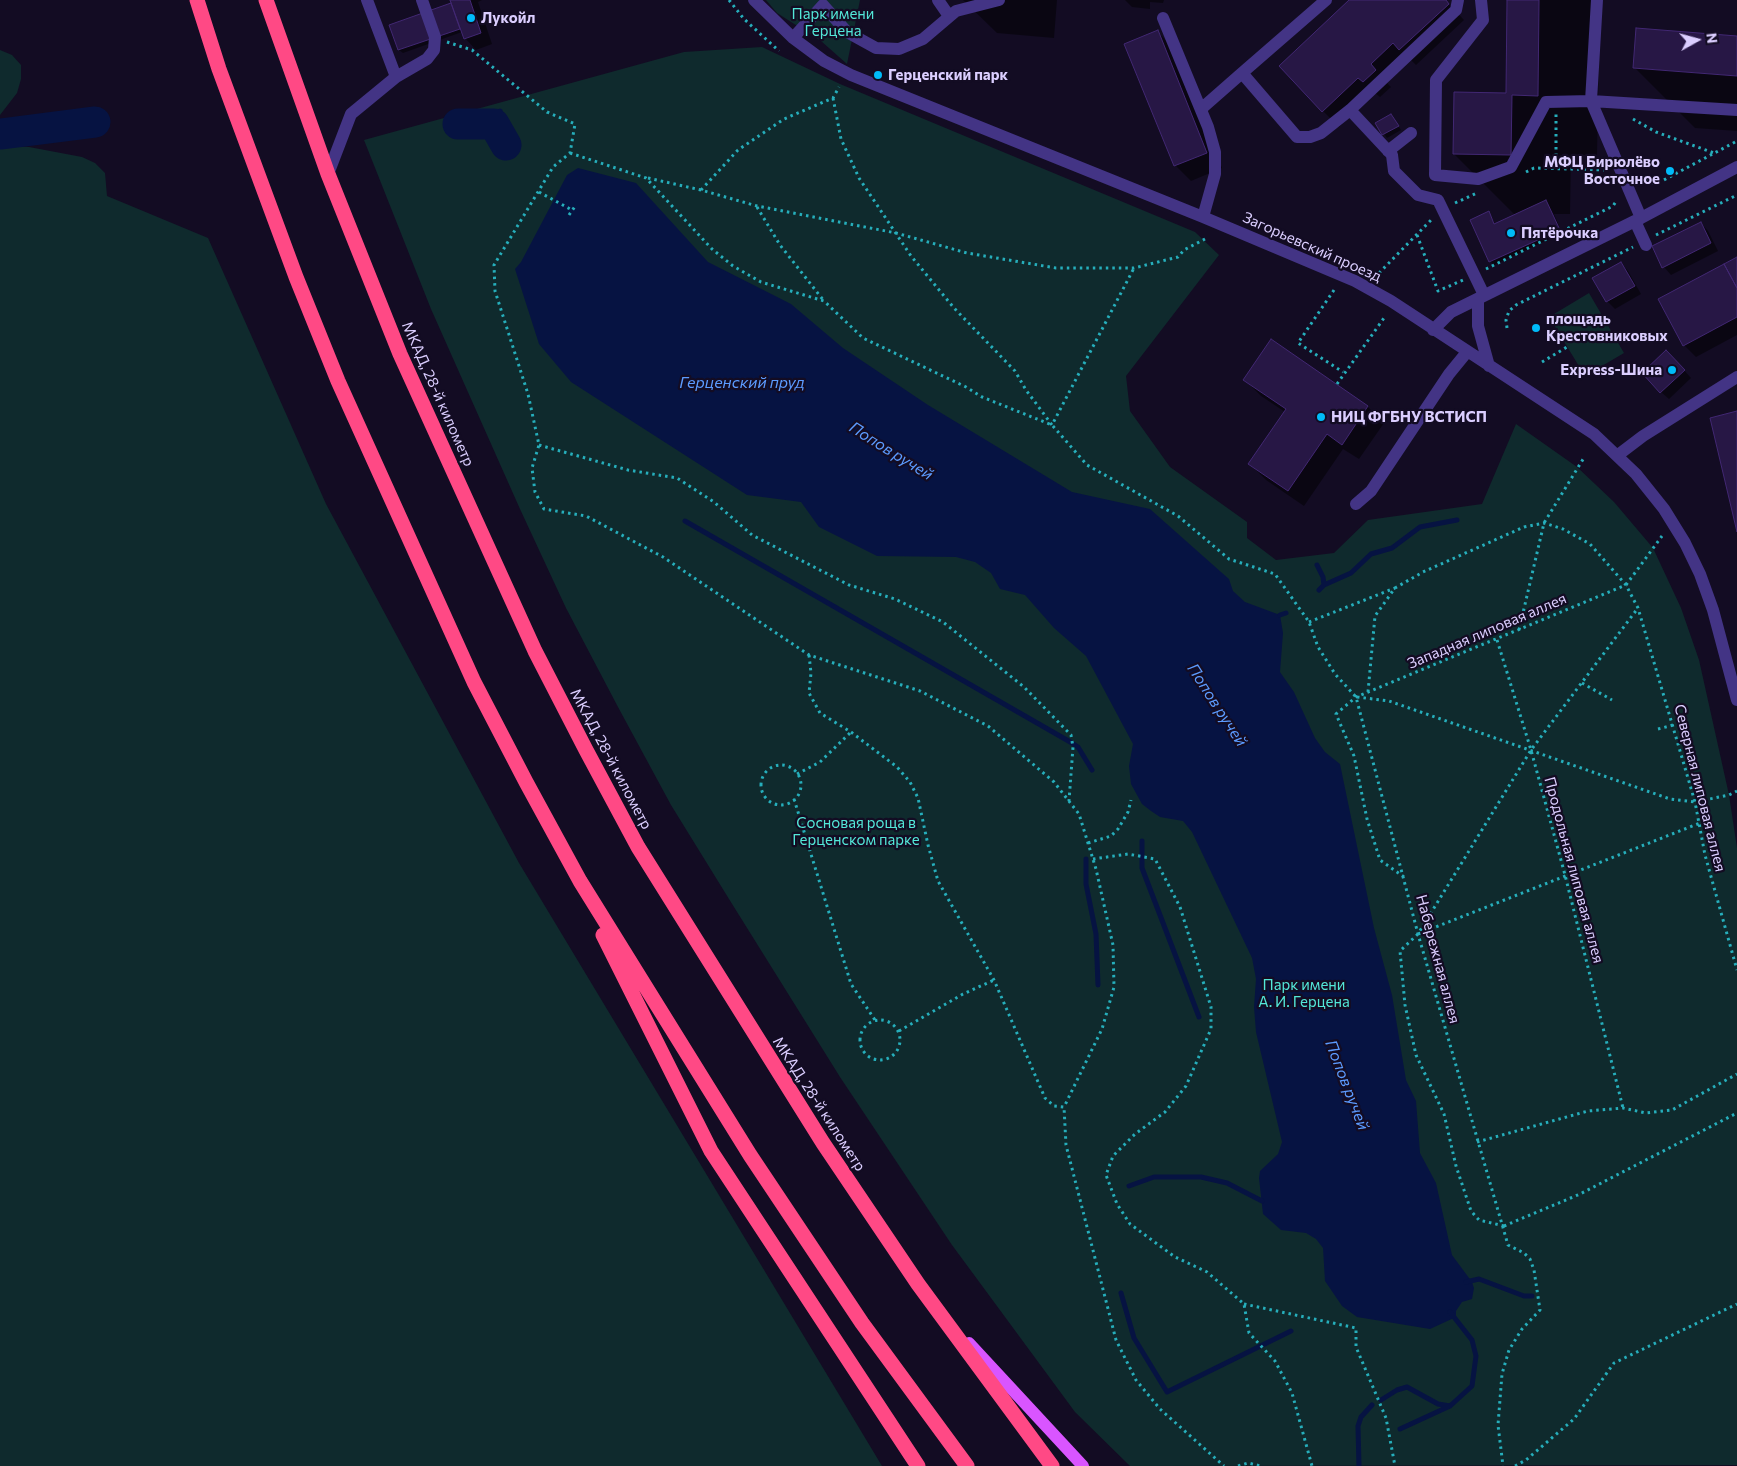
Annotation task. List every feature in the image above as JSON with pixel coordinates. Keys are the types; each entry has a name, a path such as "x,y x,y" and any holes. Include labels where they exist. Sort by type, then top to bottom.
{"highway":[{"path":"197,0 219,69 296,277 338,381 474,682 711,1151 918,1466"},
{"name":"МКАД, 28-й километр","path":"266,0 328,174 400,354 535,652 638,847 853,1190 918,1284 1052,1466"},
{"path":"526,782 580,881 750,1155 862,1323 967,1466"}],"main road":[{"path":"918,1284 1001,1380 1083,1466"}],"street":[{"path":"368,0 396,77"},
{"path":"328,174 351,114 396,77 427,59 434,50 435,37 422,0"},
{"name":"Загорьевский проезд","path":"754,0 792,38 824,61 868,84 1204,217 1355,281 1391,301 1594,434 1636,474 1664,509 1700,574 1713,610 1737,700"},
{"path":"938,0 949,16"},
{"path":"792,38 825,2 847,32 876,48 899,49 923,39 956,11 1000,0"},
{"path":"1201,109 1326,0"},
{"path":"1242,73 1298,137 1310,138 1321,133 1350,110 1456,10 1458,0"},
{"path":"1481,0 1483,20 1436,80 1435,175 1478,179 1511,167 1546,102 1591,101 1737,110"},
{"path":"1597,0 1591,101 1619,166 1645,243"},
{"path":"1163,18 1201,109 1215,152 1215,174 1204,217"},
{"path":"1350,110 1392,155 1394,171 1418,196 1440,199 1475,274 1481,297 1478,326 1489,366"},
{"path":"1388,151 1411,133"},
{"path":"1433,330 1451,312 1638,220 1737,167"},
{"path":"1356,504 1371,491 1449,374 1467,352"},
{"path":"1618,455 1643,436 1737,377"}],"path":[{"path":"729,0 744,19 779,51"},
{"path":"435,37 472,50 547,112 575,124 570,153 553,167 494,265 495,291 528,394 539,445 532,468 535,492 544,508 586,516 663,557 809,655 920,691 988,726 1054,782 1079,814 1093,859 1114,945 1114,988 1102,1029 1064,1107 1066,1145 1073,1177 1116,1340 1136,1380 1160,1408 1224,1466"},
{"path":"701,190 738,150 784,119 833,98 839,87"},
{"path":"833,98 840,139 859,178 911,256 954,308 1015,371 1026,390 1052,425 1088,465 1178,516 1228,559 1275,574 1309,622 1318,647 1331,667 1356,697 1389,701 1670,799 1695,802 1737,791"},
{"path":"1556,108 1556,169"},
{"path":"1628,118 1656,132 1714,154"},
{"path":"1636,174 1652,183 1660,182 1737,141"},
{"path":"570,153 646,178 701,190 757,206 896,233 967,253 1056,268 1134,268 1178,257 1184,250 1205,239"},
{"path":"1524,172 1534,168 1610,170 1619,166"},
{"path":"646,178 712,249 733,266 761,282 824,301"},
{"path":"539,192 572,210"},
{"path":"1379,273 1417,234 1440,199 1479,193"},
{"path":"1417,234 1438,292 1613,206 1618,193"},
{"path":"1507,328 1506,320 1509,311 1516,305 1645,243 1737,195"},
{"path":"569,214 576,205"},
{"path":"757,206 784,252 824,301 863,338 966,387 982,397 1052,425"},
{"path":"1052,425 1134,268"},
{"path":"1334,290 1298,343 1343,372"},
{"path":"1337,384 1343,372 1384,318"},
{"path":"1542,362 1567,347"},
{"path":"539,445 628,470 677,478 714,502 752,534 849,585 895,598 943,622 1024,687 1071,735 1073,747 1069,801"},
{"path":"1519,631 1544,524 1585,456"},
{"path":"1309,622 1395,588 1423,572 1524,526 1544,524"},
{"name":"Северная липовая аллея","path":"1544,524 1570,532 1590,544 1626,585 1638,608 1674,725 1695,802 1705,855 1737,970"},
{"path":"1626,585 1662,536"},
{"name":"Западная липовая аллея","path":"1404,877 1380,860 1367,818 1354,756 1336,714 1356,697 1626,585"},
{"path":"1368,692 1375,616 1395,588"},
{"path":"1638,608 1531,750 1418,934 1400,951 1405,1005 1416,1055 1444,1114 1456,1166 1471,1211 1479,1220 1504,1226 1580,1194 1737,1113"},
{"name":"Продольная липовая аллея","path":"1497,640 1531,750 1565,875 1623,1108"},
{"path":"809,655 811,673 809,693 820,713 851,732 897,767 910,782 918,798 938,881 994,980 1045,1098 1054,1106 1064,1107"},
{"path":"1582,683 1612,700"},
{"name":"Набережная аллея","path":"1356,697 1418,934 1508,1245 1524,1252 1530,1259 1536,1283 1540,1310 1522,1329 1513,1343 1502,1374 1498,1425 1503,1466"},
{"path":"1658,729 1674,725"},
{"path":"797,774 820,762 851,732"},
{"path":"774,766 791,768 797,774 800,790 794,799 782,805 774,804 767,800 760,785 762,776 774,766"},
{"path":"794,799 851,984 875,1020"},
{"path":"1088,843 1110,836 1118,829 1128,812 1131,800"},
{"path":"1418,934 1700,823"},
{"path":"1093,859 1128,854 1154,859 1180,907 1211,1007 1211,1029 1186,1086 1164,1112 1135,1134 1113,1156 1106,1175 1117,1204 1130,1224 1175,1257 1207,1272 1244,1304 1356,1328 1356,1347 1386,1418 1395,1466"},
{"path":"899,1031 963,994 994,980"},
{"path":"875,1020 889,1021 899,1031 900,1047 896,1054 880,1061 872,1059 861,1047 860,1038 868,1024 875,1020"},
{"path":"1477,1142 1588,1112 1623,1108 1646,1113 1672,1110 1737,1074"},
{"path":"1244,1304 1250,1333 1275,1361 1292,1392 1312,1466"},
{"path":"1516,1466 1526,1460 1574,1419 1614,1363 1737,1304"},
{"path":"1238,1466 1248,1463 1261,1466"}],"green space":[{"name":"Парк имени Герцена","path":"766,0 860,0 847,64 821,41 777,13"},
{"name":"Парк имени А. И. Герцена","path":"762,47 840,84 1195,232 1219,255 1126,376 1130,411 1170,467 1247,522 1247,538 1276,560 1334,553 1368,520 1482,504 1516,424 1577,467 1614,502 1653,548 1681,608 1699,660 1729,795 1737,848 1737,1465 1130,1466 1075,1412 952,1245 840,1077 729,899 671,805 618,707 566,608 520,509 431,309 364,140 684,52"},
{"path":"0,50 12,55 21,65 21,79 17,93 0,115"},
{"path":"0,145 29,147 82,157 95,163 105,173 107,196 208,238 326,504 519,863 882,1466 0,1466"},
{"path":"1589,293 1624,353 1585,376 1549,317"}],"water":[{"name":"Герценский пруд","path":"578,168 636,183 708,262 791,304 843,348 928,405 1072,492 1150,509 1229,579 1233,591 1245,602 1280,615 1283,633 1280,672 1294,692 1315,738 1325,752 1340,764 1374,928 1392,995 1406,1080 1416,1101 1420,1153 1436,1183 1452,1255 1472,1282 1474,1288 1472,1299 1462,1302 1456,1311 1456,1317 1430,1329 1357,1317 1342,1306 1325,1281 1323,1248 1316,1239 1306,1233 1281,1230 1263,1214 1260,1171 1278,1154 1282,1142 1256,1032 1254,1007 1256,979 1252,958 1192,832 1183,821 1160,817 1142,804 1131,784 1129,766 1133,744 1086,656 1054,628 1025,595 1000,589 991,573 975,562 956,557 877,556 819,527 801,502 747,495 571,382 539,344 515,269 521,262 567,175"}],"building":[{"path":"450,0 470,0 481,33 464,39"},
{"path":"1349,0 1446,0 1449,4 1399,50 1393,43 1371,64 1376,70 1363,82 1358,78 1322,112 1279,66"},
{"path":"1507,0 1539,0 1538,96 1512,95 1511,155 1453,154 1454,92 1506,93"},
{"path":"451,3 460,29 398,50 389,25"},
{"path":"1636,28 1737,36 1737,76 1633,68"},
{"path":"1158,30 1207,153 1174,166 1124,44"},
{"path":"1391,114 1399,126 1382,135 1375,123"},
{"path":"1546,200 1560,230 1489,262 1470,220 1489,211 1494,224"},
{"path":"1701,222 1711,243 1662,268 1652,246"},
{"path":"1737,257 1737,288 1724,264"},
{"path":"1621,262 1635,286 1606,302 1592,278"},
{"path":"1724,264 1737,288 1737,317 1683,346 1658,299"},
{"name":"НИЦ ФГБНУ ВСТИСП","path":"1271,339 1368,406 1342,445 1327,434 1288,491 1248,464 1286,409 1243,380"},
{"path":"1666,350 1685,370 1660,393 1642,373"},
{"path":"1737,411 1737,532 1710,418"}],"waterway":[{"path":"494,124 500,111"},
{"path":"0,134 95,122"},
{"path":"458,124 494,124 506,145"},
{"path":"1324,585 1351,573 1371,554 1392,548 1420,527 1457,520"},
{"path":"685,521 1072,743 1078,747 1092,770"},
{"path":"1317,565 1323,577 1324,585 1319,590"},
{"path":"1280,615 1286,613"},
{"path":"1142,841 1142,868 1199,1017"},
{"path":"1086,859 1086,884 1096,934 1098,985"},
{"path":"1129,1186 1154,1177 1201,1177 1227,1183 1262,1201"},
{"path":"1466,1282 1479,1279 1524,1296 1532,1296"},
{"path":"1121,1293 1134,1338 1167,1392 1291,1331"},
{"name":"Попов ручей","path":"1400,1429 1450,1406 1472,1386 1476,1356 1472,1340 1450,1312"},
{"path":"1381,1400 1397,1390 1407,1387 1438,1404 1450,1406"},
{"path":"1359,1466 1358,1426 1361,1417 1372,1405"}],"place":[{"name":"Лукойл","path":"471,18"},
{"name":"Герценский парк","path":"878,75"},
{"name":"МФЦ Бирюлёво Восточное","path":"1670,171"},
{"name":"Пятёрочка","path":"1511,233"},
{"name":"площадь Крестовниковых","path":"1536,328"},
{"name":"Express-Шина","path":"1672,370"},
{"name":"НИЦ ФГБНУ ВСТИСП","path":"1321,417"}],"park label":[{"name":"Сосновая роща в Герценском парке","path":"856,832"}]}
